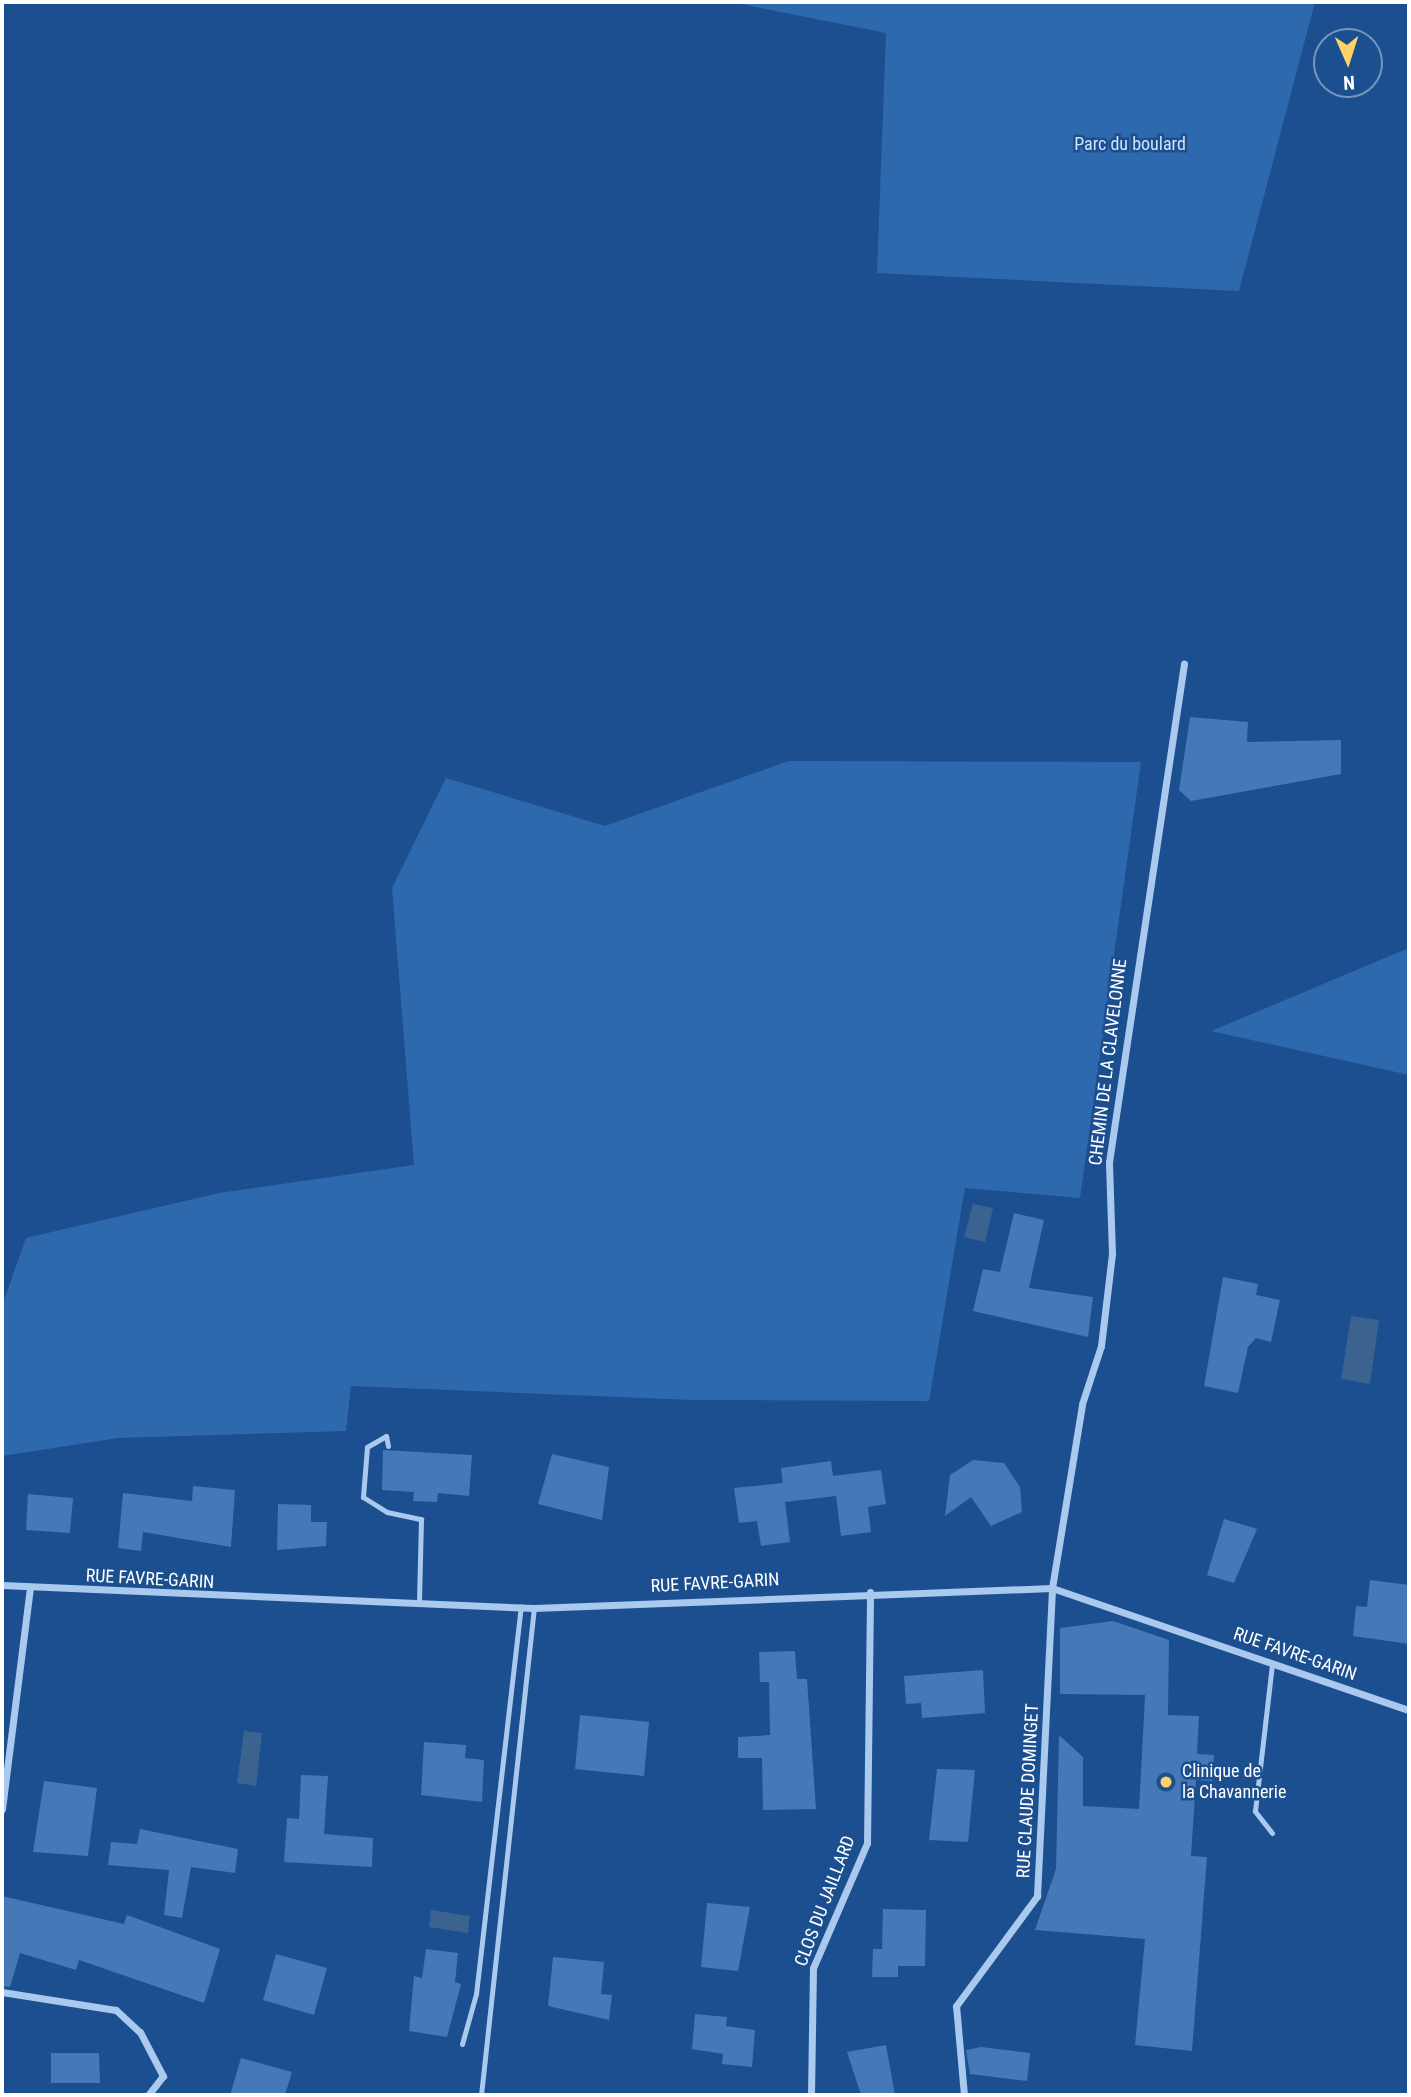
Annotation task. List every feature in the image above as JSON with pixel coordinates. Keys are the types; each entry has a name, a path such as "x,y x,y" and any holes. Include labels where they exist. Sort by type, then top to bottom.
{"street":[{"name":"CHEMIN DE LA CLAVELONNE","path":"1052,1588 1082,1404 1101,1346 1112,1254 1109,1162 1184,664"},
{"name":"RUE FAVRE-GARIN","path":"2,1585 534,1608 870,1592 1052,1588 1409,1710"},
{"path":"2,1809 30,1588"},
{"name":"RUE CLAUDE DOMINGET","path":"964,2095 957,2007 1037,1896 1052,1588"},
{"name":"CLOS DU JAILLARD","path":"811,2095 813,1968 867,1843 870,1592"},
{"path":"2,1992 116,2010 140,2032 163,2076 148,2095"}],"lane":[{"path":"387,1446 386,1436 367,1447 363,1497 387,1512 421,1519 419,1603"},
{"path":"462,2045 476,1994 521,1607"},
{"path":"481,2095 534,1608"},
{"path":"1272,1663 1255,1811 1272,1833"}],"green space":[{"name":"Parc du boulard","path":"731,2 1315,2 1239,291 877,273 886,33"},
{"path":"789,761 1141,762 1080,1198 965,1188 929,1401 692,1400 351,1386 346,1431 118,1438 2,1456 2,1306 26,1238 219,1193 414,1165 392,888 446,778 605,826"},
{"path":"1409,948 1409,1075 1211,1031"}],"shaded area":[{"path":"973,1204 993,1208 985,1242 964,1237"},
{"path":"1351,1316 1379,1320 1370,1384 1341,1379"},
{"path":"244,1731 262,1733 256,1786 237,1783"},
{"path":"431,1910 470,1916 468,1933 429,1927"}],"building":[{"path":"1190,717 1248,722 1247,742 1341,740 1341,774 1191,801 1179,790"},
{"path":"1014,1213 1044,1220 1029,1288 1093,1297 1088,1337 973,1311 983,1269 1000,1272"},
{"path":"1223,1277 1258,1284 1256,1295 1280,1300 1271,1342 1256,1338 1248,1347 1238,1393 1204,1386"},
{"path":"383,1450 472,1455 469,1496 438,1493 437,1502 413,1501 414,1492 382,1490"},
{"path":"552,1454 609,1467 602,1520 538,1504"},
{"path":"973,1460 1004,1463 1020,1487 1022,1512 991,1526 971,1497 945,1516 950,1475"},
{"path":"831,1461 833,1476 881,1470 886,1504 868,1507 871,1532 841,1536 836,1496 785,1502 790,1542 761,1546 757,1521 739,1523 734,1488 783,1483 781,1468"},
{"path":"193,1486 235,1490 231,1547 143,1532 141,1551 118,1548 123,1493 192,1501"},
{"path":"28,1494 73,1498 70,1533 26,1530"},
{"path":"278,1504 311,1505 311,1522 327,1522 326,1546 277,1550"},
{"path":"1224,1519 1257,1529 1234,1583 1207,1575"},
{"path":"1370,1580 1409,1585 1409,1644 1353,1636 1356,1606 1367,1607"},
{"path":"1113,1621 1169,1640 1168,1715 1199,1716 1197,1754 1214,1755 1212,1781 1196,1780 1191,1856 1207,1857 1192,2051 1135,2045 1145,1939 1035,1930 1056,1869 1059,1735 1083,1757 1083,1806 1139,1809 1145,1695 1060,1694 1060,1628"},
{"path":"795,1651 797,1679 807,1679 816,1809 763,1810 762,1758 738,1758 738,1737 770,1735 769,1682 760,1682 759,1652"},
{"path":"983,1670 985,1713 922,1718 921,1703 906,1704 904,1676"},
{"path":"580,1715 649,1722 644,1776 575,1769"},
{"path":"424,1742 466,1745 465,1758 484,1760 482,1802 421,1795"},
{"path":"937,1769 975,1770 968,1842 929,1840"},
{"path":"301,1775 328,1776 324,1834 373,1838 372,1867 284,1862 287,1818 299,1819"},
{"path":"44,1781 97,1788 88,1856 33,1852"},
{"path":"140,1829 238,1849 235,1873 191,1867 182,1918 164,1915 169,1870 108,1865 111,1842 137,1844"},
{"path":"2,1896 124,1924 127,1915 220,1949 204,2003 79,1960 76,1970 20,1953 10,1987 2,1986"},
{"path":"707,1903 750,1907 738,1971 701,1967"},
{"path":"883,1909 926,1910 925,1966 898,1966 898,1977 872,1977 873,1949 882,1949"},
{"path":"426,1949 458,1953 455,1982 461,1984 447,2037 409,2031 414,1976 422,1978"},
{"path":"276,1954 327,1968 314,2015 263,2000"},
{"path":"553,1957 604,1962 601,1994 612,1995 609,2020 548,2006"},
{"path":"695,2014 727,2017 726,2026 755,2030 752,2067 722,2064 723,2054 692,2049"},
{"path":"886,2045 895,2095 861,2095 847,2052"},
{"path":"981,2047 1030,2053 1027,2081 970,2074 966,2050"},
{"path":"51,2053 99,2053 100,2083 51,2083"},
{"path":"241,2058 292,2072 285,2095 230,2095"}],"place":[{"name":"Clinique de la Chavannerie","path":"1166,1782"}]}
